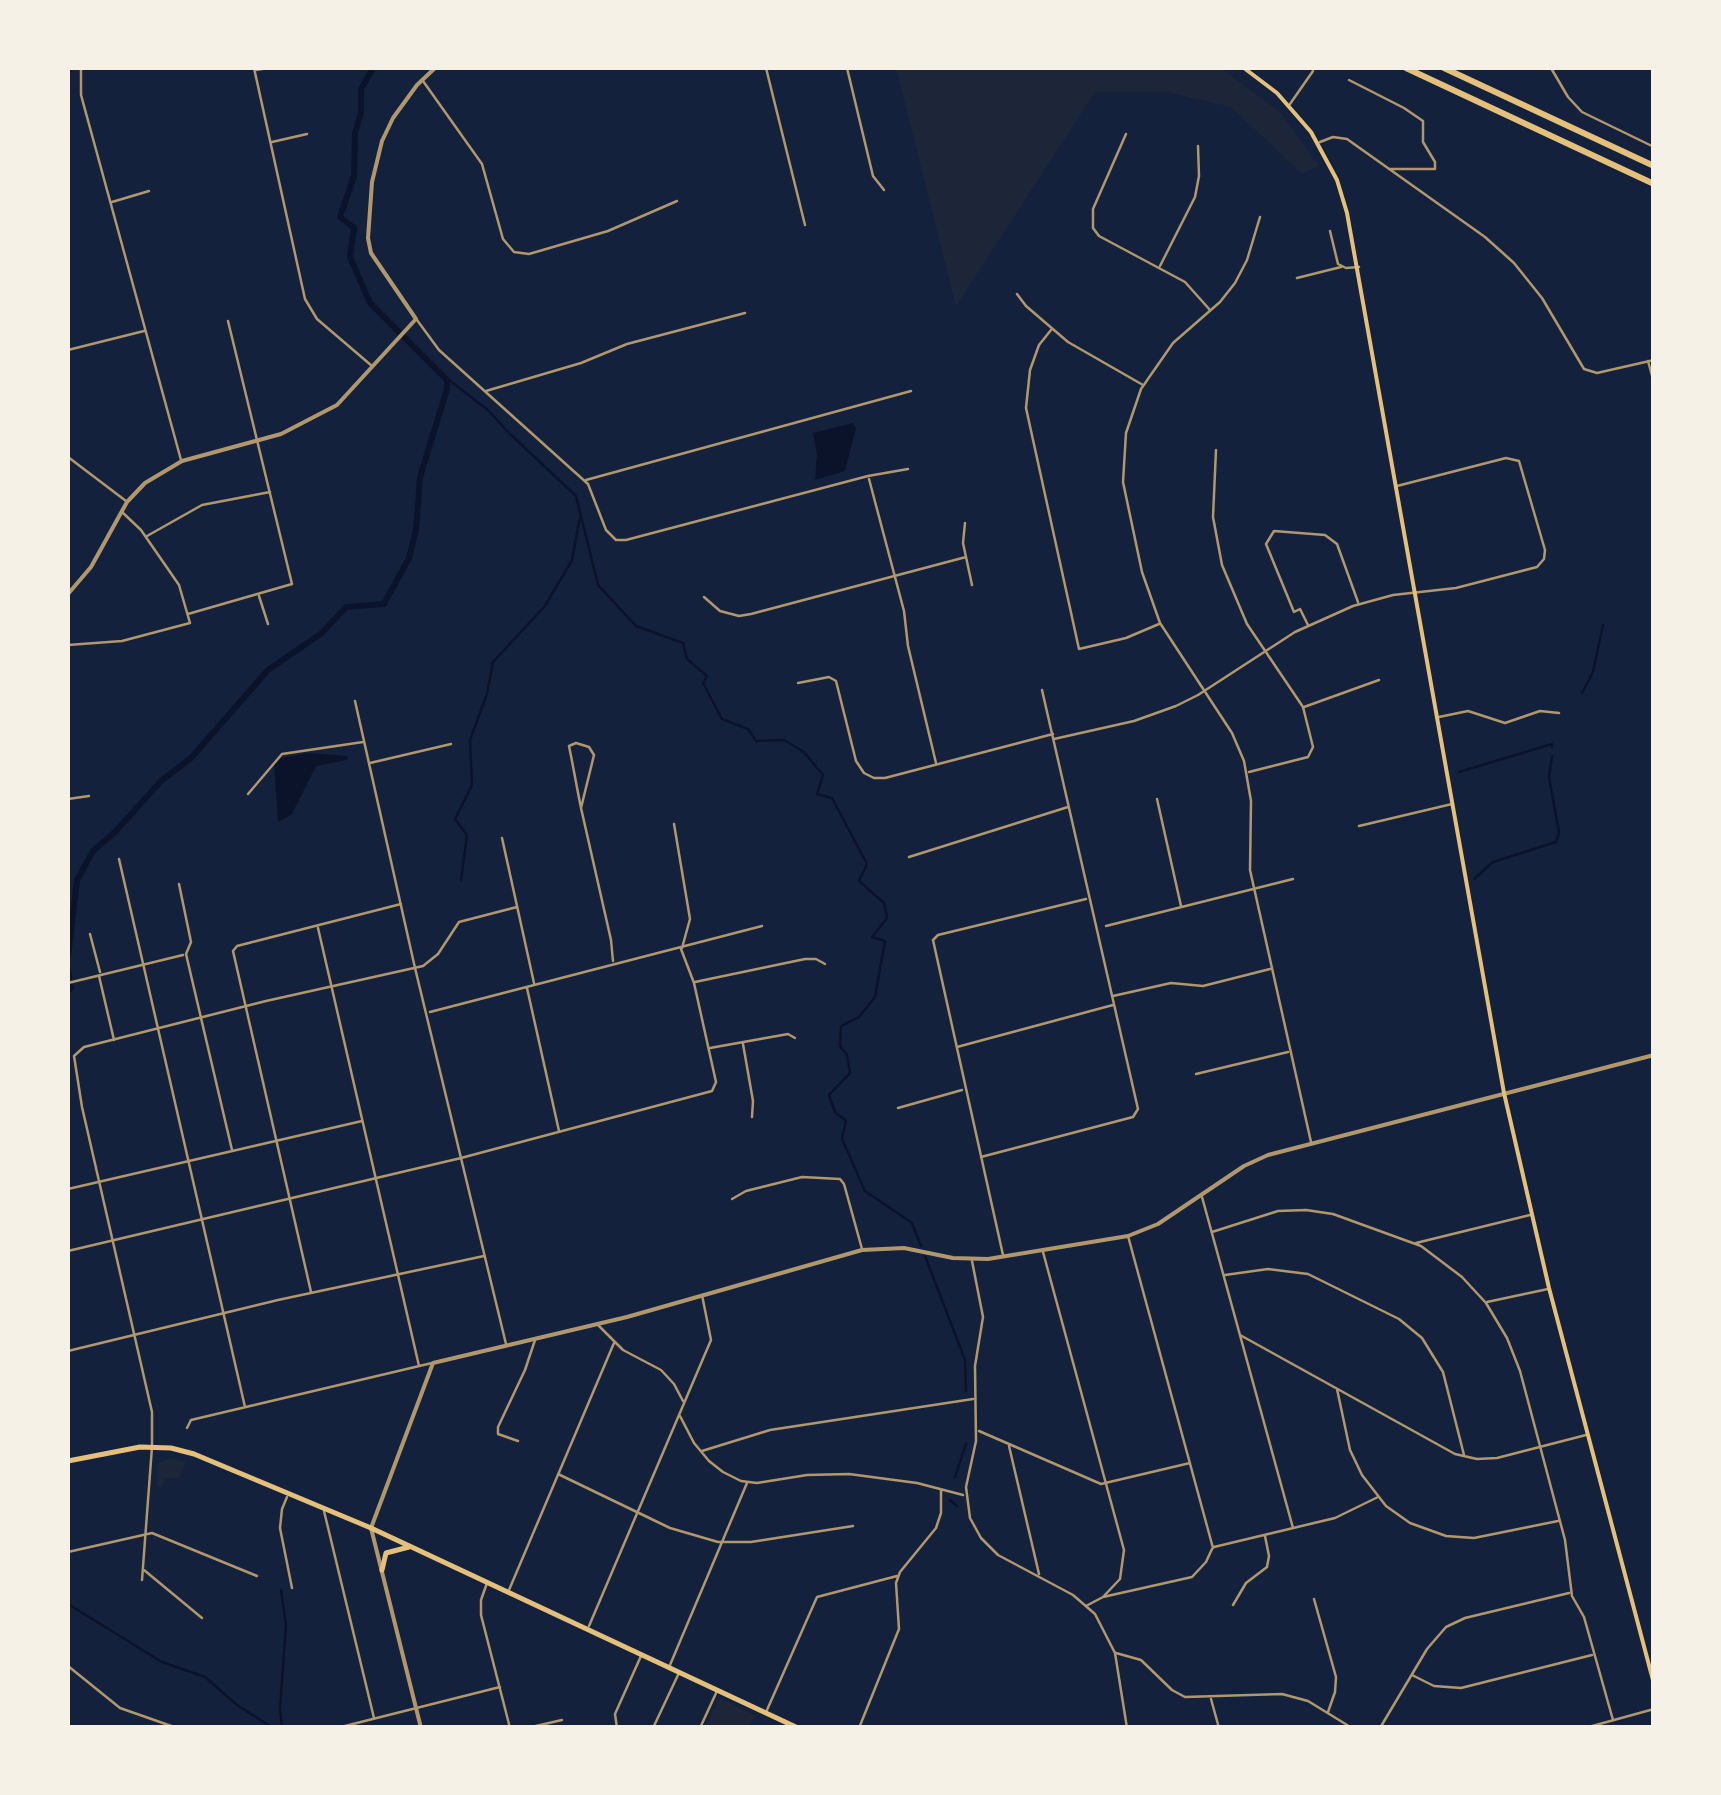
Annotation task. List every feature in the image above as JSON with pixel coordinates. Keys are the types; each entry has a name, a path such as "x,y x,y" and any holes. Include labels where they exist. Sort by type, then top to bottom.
{"highway":[{"path":"1406,68 1654,184"},
{"path":"1444,68 1654,166"}],"main road":[{"path":"1244,68 1290,106 1318,142 1341,191 1359,267 1504,1093 1549,1288 1654,1684"},
{"path":"68,1461 152,1447 194,1454 371,1528 798,1728"},
{"path":"382,1570 388,1552 412,1547"}],"street":[{"path":"81,68 81,95 182,461"},
{"path":"268,68 254,69 305,299 318,319 373,367"},
{"path":"435,68 393,118 382,140 372,182 368,238 375,261 439,350 584,480 594,494 611,537 621,541 908,469"},
{"path":"766,68 805,225"},
{"path":"846,68 873,176 884,190"},
{"path":"1551,68 1582,112 1654,147"},
{"path":"1290,106 1313,71"},
{"path":"422,80 482,164 504,239 514,252 529,254 608,231 677,200"},
{"path":"1348,80 1423,121 1423,142 1434,169 1388,169"},
{"path":"271,142 307,134"},
{"path":"1126,134 1093,209 1092,224 1099,236 1185,282 1210,310"},
{"path":"1318,142 1348,139 1467,224 1514,263 1558,320 1584,368 1598,373 1651,360 1654,384"},
{"path":"1160,267 1195,197 1200,176 1198,146"},
{"path":"110,202 149,191"},
{"path":"1260,216 1242,272 1228,293 1172,343 1143,385 1126,433 1123,482 1142,572 1160,623 1232,733 1248,772 1248,856 1253,890 1311,1143"},
{"path":"1330,230 1334,256 1342,267"},
{"path":"1297,278 1359,267"},
{"path":"1017,294 1052,330 1115,372 1143,385"},
{"path":"484,391 578,364 628,344 745,313"},
{"path":"68,594 91,567 127,502 157,474 182,461 281,434 337,405 416,319"},
{"path":"188,614 292,584 228,321"},
{"path":"1052,330 1039,346 1030,370 1026,408 1079,649 1126,638 1160,623"},
{"path":"68,350 145,331"},
{"path":"584,480 911,390"},
{"path":"1216,450 1212,509 1218,548 1239,609 1303,708 1312,754 1248,772"},
{"path":"68,457 127,502"},
{"path":"798,683 829,677 836,681 856,761 864,773 880,779 1134,721 1204,691 1308,625 1358,604 1444,590 1538,567 1544,559 1522,469 1514,459 1397,486"},
{"path":"868,476 895,575 936,764"},
{"path":"146,536 202,505 271,492"},
{"path":"68,645 122,640 190,623 180,587 146,536 121,511"},
{"path":"965,523 962,532 972,584"},
{"path":"1308,625 1300,608 1294,612 1266,544 1274,531 1325,536 1337,544 1358,604"},
{"path":"704,598 720,611 749,614 966,557"},
{"path":"259,594 268,624"},
{"path":"1303,708 1379,680"},
{"path":"981,1157 1136,1114 1042,690"},
{"path":"355,701 506,1346"},
{"path":"1438,718 1468,711 1505,723 1540,711 1559,713"},
{"path":"248,794 282,754 365,742"},
{"path":"581,808 594,755 588,747 576,743 569,746 581,808 613,963"},
{"path":"370,764 452,744"},
{"path":"68,799 89,796"},
{"path":"1156,799 1164,819 1182,907"},
{"path":"1359,826 1453,804"},
{"path":"909,858 1069,807"},
{"path":"68,1251 461,1158 715,1088 694,982 682,949 690,919 674,824"},
{"path":"502,838 534,984"},
{"path":"119,859 245,1408"},
{"path":"1106,926 1293,879"},
{"path":"179,884 191,942 186,954 232,1151"},
{"path":"1003,1256 933,940 938,935 1088,898"},
{"path":"311,1292 234,948 402,904"},
{"path":"142,1580 152,1447 151,1404 72,1061 74,1056 81,1049 245,1006 415,968 434,959 459,922 517,907"},
{"path":"318,926 419,1366"},
{"path":"427,1013 762,926"},
{"path":"90,934 114,1040"},
{"path":"68,982 186,954"},
{"path":"694,982 805,960 825,964"},
{"path":"1112,996 1171,982 1203,986 1270,969"},
{"path":"526,986 559,1132"},
{"path":"956,1047 1113,1005"},
{"path":"709,1048 788,1034 795,1038"},
{"path":"743,1042 752,1116"},
{"path":"1196,1074 1290,1051"},
{"path":"187,1428 191,1420 598,1324 862,1250 904,1248 972,1259 1128,1236 1158,1224 1256,1160 1654,1055"},
{"path":"898,1108 964,1089"},
{"path":"68,1189 362,1121"},
{"path":"732,1199 746,1191 802,1177 838,1179 844,1184 862,1250"},
{"path":"1201,1194 1293,1528"},
{"path":"1212,1232 1264,1214 1306,1210 1342,1216 1415,1243 1448,1265 1486,1303 1515,1356 1568,1554 1570,1592 1584,1616 1612,1720"},
{"path":"1415,1243 1531,1215"},
{"path":"1103,1596 1192,1577 1213,1548 1128,1236"},
{"path":"1043,1250 1124,1558 1120,1579 1086,1606"},
{"path":"68,1351 311,1292 484,1256"},
{"path":"972,1259 983,1317 975,1366 977,1430 966,1496 970,1518 998,1555 1086,1606 1107,1632 1115,1653 1127,1728"},
{"path":"1223,1276 1256,1269 1295,1271 1399,1319 1422,1338 1443,1372 1464,1457"},
{"path":"1486,1303 1549,1288"},
{"path":"588,1629 712,1336 702,1294"},
{"path":"598,1324 614,1343 660,1370 684,1402"},
{"path":"1240,1335 1444,1450 1464,1457 1497,1458 1588,1435"},
{"path":"518,1441 498,1434 498,1427 535,1339"},
{"path":"509,1592 614,1343"},
{"path":"420,1728 371,1528 433,1362"},
{"path":"1337,1389 1350,1450 1362,1475 1378,1498 1410,1523 1458,1538 1498,1535 1560,1521"},
{"path":"700,1452 794,1425 976,1398"},
{"path":"679,1414 700,1452 722,1472 748,1482 849,1474 966,1496"},
{"path":"977,1430 1106,1484 1190,1463"},
{"path":"1008,1444 1040,1578"},
{"path":"558,1474 684,1534 723,1543 770,1540 853,1526"},
{"path":"668,1667 748,1482"},
{"path":"859,1728 898,1629 894,1598 898,1576 936,1528 942,1513 940,1489"},
{"path":"288,1496 280,1528 292,1588"},
{"path":"1213,1548 1348,1514 1378,1498"},
{"path":"323,1510 374,1718"},
{"path":"68,1552 145,1533 257,1576"},
{"path":"1233,1605 1246,1583 1267,1566 1265,1535"},
{"path":"142,1569 202,1618"},
{"path":"766,1713 817,1597 898,1576"},
{"path":"488,1582 481,1597 481,1610 510,1728"},
{"path":"1380,1728 1438,1633 1456,1622 1570,1592"},
{"path":"1314,1598 1336,1677 1328,1713"},
{"path":"1115,1653 1132,1656 1150,1666 1178,1694 1192,1699 1282,1694 1308,1701 1352,1728"},
{"path":"617,1728 615,1714 642,1654"},
{"path":"1411,1675 1434,1686 1461,1688 1595,1654"},
{"path":"68,1666 123,1710 177,1728"},
{"path":"653,1728 680,1672"},
{"path":"337,1728 500,1687"},
{"path":"700,1728 718,1690"},
{"path":"1210,1697 1219,1728"},
{"path":"1584,1728 1654,1709"},
{"path":"528,1728 562,1720"}],"shaded area":[{"path":"896,68 1221,68 1280,112 1319,166 1302,174 1231,107 1168,92 1095,92 956,306"},
{"path":"853,423 856,428 845,471 815,480 817,455 813,433"},
{"path":"308,753 348,756 347,760 316,766 292,814 278,822 274,764 281,758"},
{"path":"169,1458 186,1462 179,1478 166,1478 162,1488 156,1485 158,1464"},
{"path":"720,1698 755,1715 749,1727 705,1727"}],"waterway":[{"path":"68,957 77,880 93,851 161,781 191,758 268,670 322,633 346,607 384,604 409,558 416,530 420,477 447,380 370,303 350,257 354,228 340,217 354,176 361,89 373,68"},
{"path":"439,372 489,411 576,496 598,585 636,626 683,643 687,659 707,676 703,683 722,719 748,729 756,741 784,740 804,752 823,775 817,794 832,798 867,864 859,881 884,903 887,918 872,937 885,941 875,997 859,1017 841,1026 840,1046 847,1055 850,1073 829,1095 835,1112 846,1121 842,1139 865,1191 912,1223 921,1246"},
{"path":"461,880 467,835 455,819 472,785 470,740 487,694 493,662 545,606 572,560 580,517"},
{"path":"1582,693 1593,672 1603,625"},
{"path":"1459,772 1552,747"},
{"path":"1474,879 1493,862 1556,842 1559,833 1549,777 1552,756"},
{"path":"68,969 69,977"},
{"path":"68,991 71,987"},
{"path":"925,1256 965,1360 966,1391"},
{"path":"955,1477 966,1444"},
{"path":"950,1500 957,1506"},
{"path":"281,1590 286,1625 282,1728"},
{"path":"68,1604 162,1662 205,1677 237,1705 273,1728"}]}
